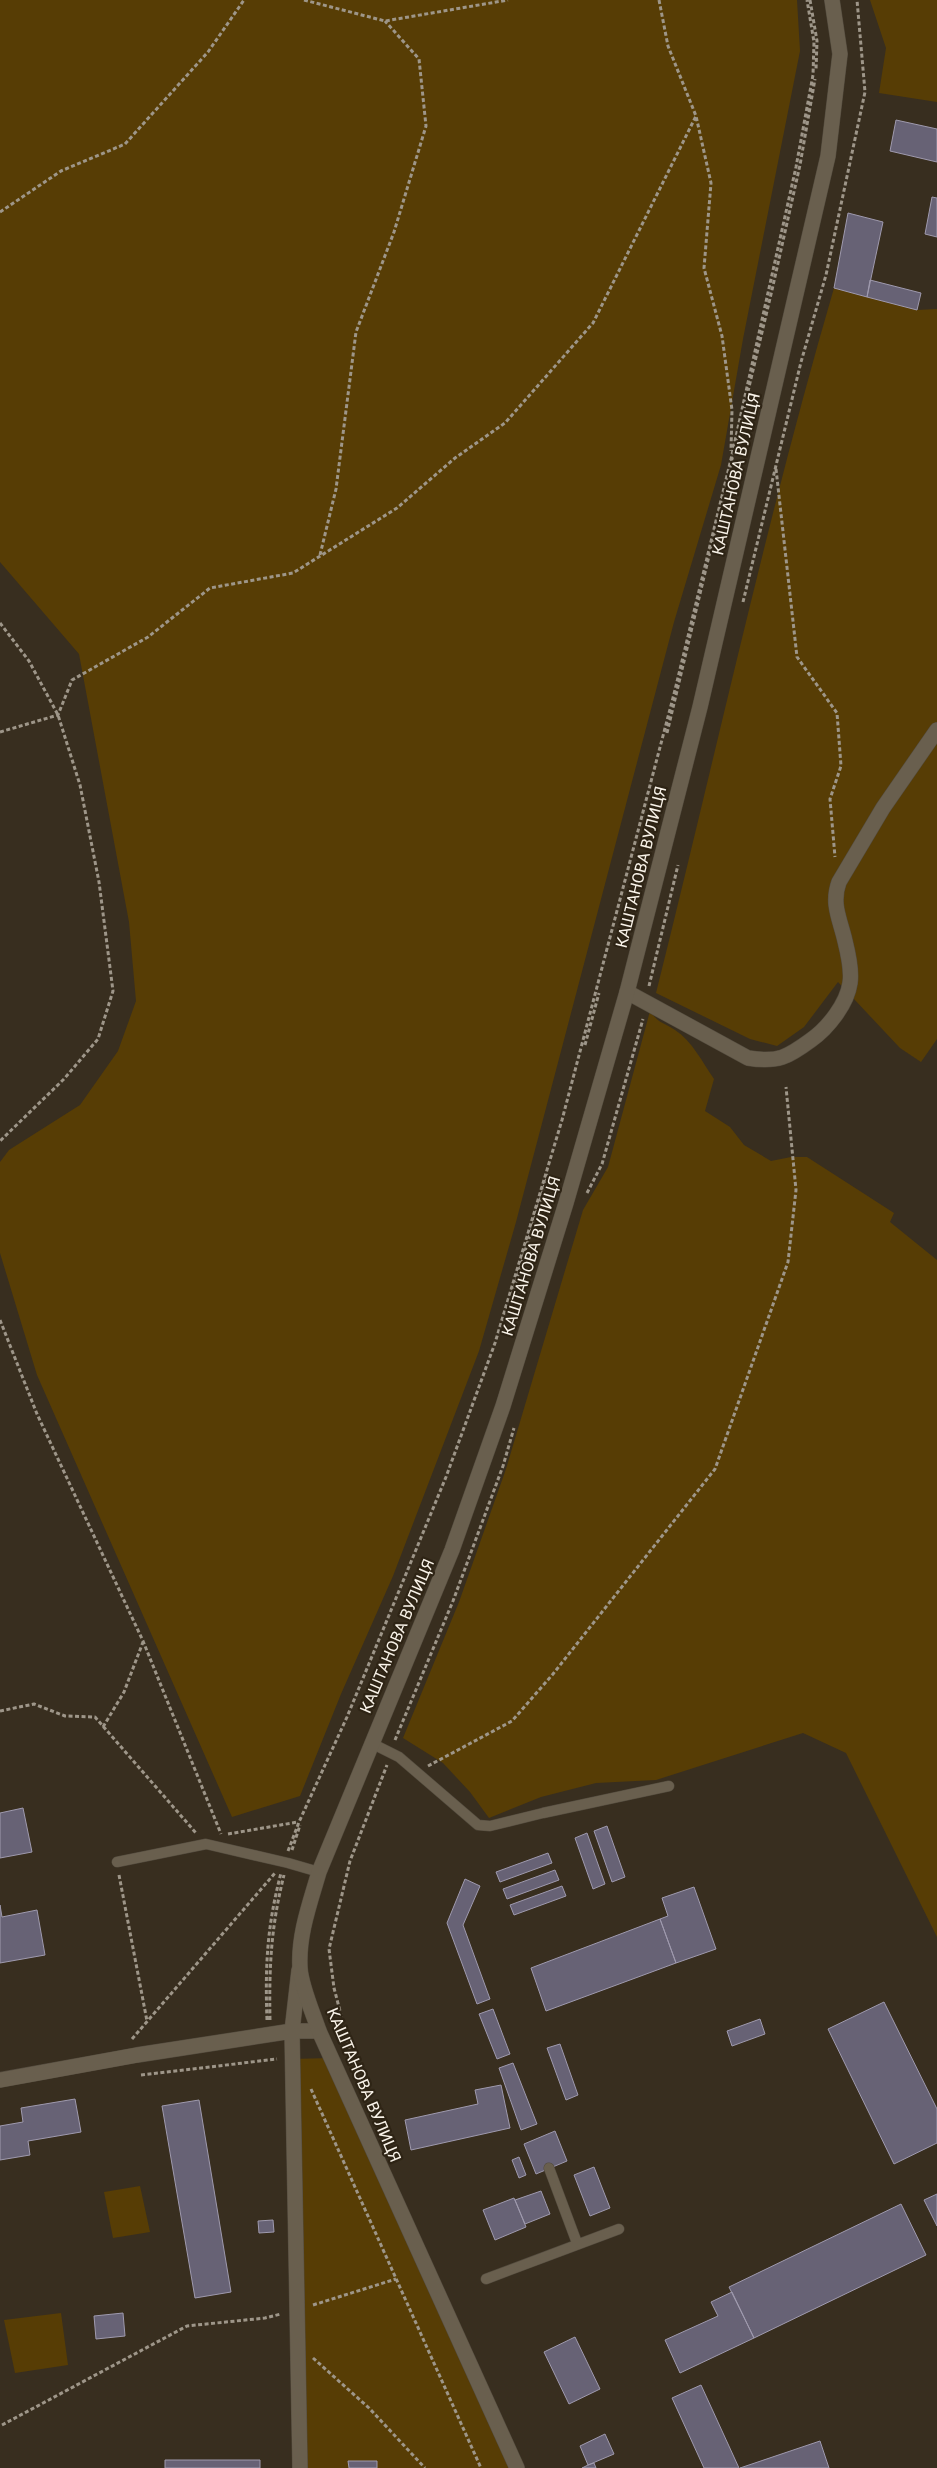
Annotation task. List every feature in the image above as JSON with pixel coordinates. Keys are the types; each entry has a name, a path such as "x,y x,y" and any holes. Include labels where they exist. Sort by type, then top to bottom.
{"main road":[{"name":"КАШТАНОВА ВУЛИЦЯ","path":"517,2468 319,2031 300,1970 303,1928 318,1872 452,1550 503,1406 566,1203 627,992 700,707 828,156 840,54 832,0"},
{"path":"627,992 748,1058 766,1061 788,1057 817,1036 842,1005 850,983 846,942 835,909 834,894 839,882 883,808 937,730"},
{"path":"300,1970 292,2031 300,2468"},
{"path":"0,2080 116,2059 292,2031 319,2031"}],"lane":[{"path":"371,1743 391,1753 416,1772 478,1825 490,1826 543,1812 669,1786"},
{"path":"117,1862 206,1844 286,1862 318,1872"},
{"path":"549,2168 577,2243"},
{"path":"486,2279 577,2243 619,2229"}],"path":[{"path":"0,212 61,170 126,144 208,52 244,0"},
{"path":"304,0 385,21 508,0"},
{"path":"659,0 668,46 696,116 711,183 704,268 722,336 732,410 731,459"},
{"path":"269,2035 265,1970 270,1914 286,1862 299,1822 347,1717 410,1567 496,1343 590,1018 674,694 731,459 810,97 814,42 809,0"},
{"path":"116,2059 286,1862 300,1822 348,1718 412,1568 497,1344 584,1047 677,694 733,460 800,166 815,76 817,41 809,0"},
{"path":"320,556 336,488 356,332 394,232 426,126 419,59 385,21"},
{"path":"58,715 72,680 148,638 210,588 294,573 397,508 455,458 505,424 592,323 696,116"},
{"path":"775,465 796,657 837,713 840,766 830,799 831,830 839,882"},
{"path":"0,623 29,661 58,715 80,786 100,882 113,992 98,1039 64,1079 0,1141"},
{"path":"0,732 58,715"},
{"path":"416,1772 512,1721 553,1674 715,1469 788,1262 796,1190 786,1087"},
{"path":"0,1320 37,1414 143,1642 221,1836"},
{"path":"103,1727 124,1692 143,1642"},
{"path":"0,1711 34,1704 64,1716 95,1717 206,1844 221,1836 299,1822"},
{"path":"352,2057 334,1988 329,1949 350,1862 391,1753"},
{"path":"117,1862 147,2022"},
{"path":"141,2075 292,2059"},
{"path":"309,2085 481,2468"},
{"path":"2,2425 188,2326 265,2318 396,2279"},
{"path":"308,2353 369,2408 425,2468"}],"shaded area":[{"path":"0,0 797,0 800,51 743,339 721,465 674,622 516,1222 479,1351 393,1576 341,1694 300,1796 232,1817 37,1375 0,1253 0,1162 9,1150 80,1105 118,1051 136,1001 129,922 79,654 0,562"},
{"path":"870,0 937,0 937,102 879,93 886,48"},
{"path":"834,288 917,310 937,309 937,1039 921,1062 900,1048 838,982 804,1027 777,1046 750,1039 656,993 763,551"},
{"path":"650,1011 659,1021 675,1030 687,1040 697,1053 714,1079 705,1111 730,1127 744,1145 771,1161 791,1157 807,1157 894,1213 890,1222 937,1260 937,1937 846,1753 803,1733 656,1780 596,1783 541,1797 489,1818 470,1792 443,1763 403,1738 459,1602 506,1469 583,1210 608,1167"},
{"path":"331,2058 517,2468 300,2468 292,2059"},
{"path":"140,2186 150,2232 113,2238 104,2192"},
{"path":"61,2313 68,2365 15,2373 4,2320"}],"building":[{"path":"896,120 937,129 937,162 890,151"},
{"path":"932,197 937,198 937,237 925,234"},
{"path":"848,213 883,222 867,297 834,288"},
{"path":"870,280 921,293 917,310 867,297"},
{"path":"23,1808 32,1852 0,1858 0,1813"},
{"path":"607,1826 625,1877 612,1882 594,1831"},
{"path":"587,1833 605,1884 593,1889 575,1838"},
{"path":"548,1853 552,1863 500,1882 496,1872"},
{"path":"555,1870 559,1880 507,1899 503,1889"},
{"path":"465,1879 480,1886 463,1925 490,1999 477,2004 447,1923"},
{"path":"562,1886 566,1896 514,1915 510,1905"},
{"path":"694,1887 716,1949 676,1963 660,1919 668,1916 662,1898"},
{"path":"0,1905 2,1917 37,1910 45,1955 0,1963"},
{"path":"660,1919 676,1963 546,2011 531,1968"},
{"path":"884,2002 937,2109 937,2143 894,2164 828,2029"},
{"path":"493,2009 510,2054 497,2059 479,2014"},
{"path":"760,2019 765,2034 732,2046 727,2031"},
{"path":"560,2044 578,2095 566,2100 547,2048"},
{"path":"513,2063 537,2124 521,2130 499,2068"},
{"path":"501,2085 510,2128 411,2150 405,2120 478,2104 475,2090"},
{"path":"75,2099 81,2132 28,2141 30,2155 0,2160 0,2126 23,2122 21,2108"},
{"path":"199,2100 231,2292 195,2298 162,2106"},
{"path":"555,2131 567,2161 536,2174 524,2144"},
{"path":"519,2157 526,2175 519,2178 512,2160"},
{"path":"594,2167 610,2208 590,2216 574,2175"},
{"path":"541,2191 550,2214 525,2224 515,2200"},
{"path":"937,2194 937,2226 924,2200"},
{"path":"514,2198 526,2227 495,2240 483,2210"},
{"path":"901,2204 926,2255 754,2338 729,2287"},
{"path":"273,2220 274,2232 259,2233 258,2221"},
{"path":"732,2292 754,2338 680,2373 665,2340 718,2316 711,2302"},
{"path":"123,2313 125,2336 96,2339 94,2316"},
{"path":"575,2337 600,2389 569,2404 544,2352"},
{"path":"701,2385 739,2468 704,2468 672,2398"},
{"path":"605,2434 614,2454 588,2465 580,2446"},
{"path":"820,2441 829,2468 740,2468"},
{"path":"165,2460 260,2460 260,2468 165,2468"},
{"path":"348,2461 377,2461 377,2468 349,2468"},
{"path":"594,2463 596,2468 582,2468 588,2465"}]}
